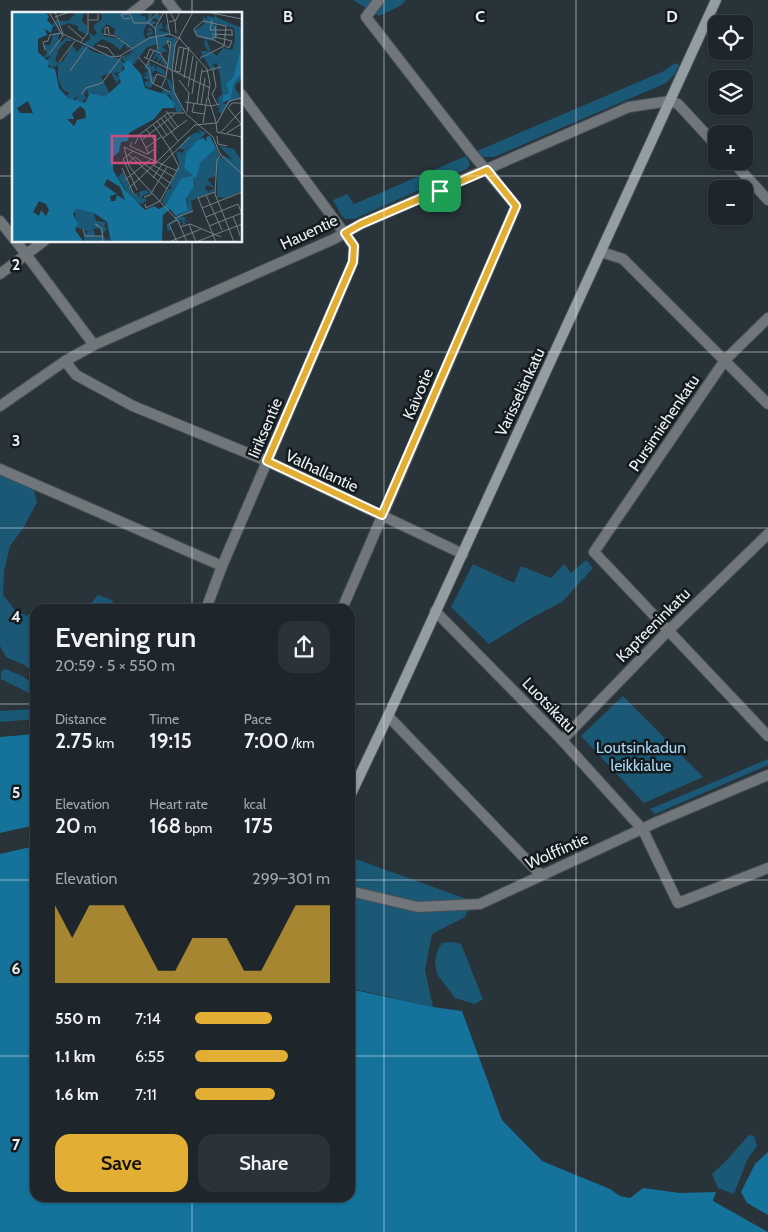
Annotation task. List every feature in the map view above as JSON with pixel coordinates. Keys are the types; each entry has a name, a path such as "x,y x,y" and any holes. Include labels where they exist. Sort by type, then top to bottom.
{"street":[{"path":"134,12 149,0"},
{"path":"167,0 176,12"},
{"path":"379,0 366,17 487,170"},
{"name":"Varisselänkatu","path":"355,785 716,0"},
{"name":"Iiriksentie","path":"208,604 222,566 353,262 354,246 242,95"},
{"path":"670,101 678,104 708,136"},
{"name":"Hauentie","path":"0,406 65,361 94,345 345,233 361,224 628,107 670,101"},
{"path":"0,114 12,105"},
{"name":"Kaivotie","path":"344,604 516,206 487,170"},
{"path":"740,170 768,200"},
{"path":"0,221 12,236"},
{"path":"16,242 94,345"},
{"path":"0,274 43,242"},
{"path":"601,252 623,259 768,404"},
{"name":"Pursimiehenkatu","path":"668,630 594,552 725,360 768,318"},
{"name":"Valhallantie","path":"65,361 76,375 132,406 267,461 463,554"},
{"path":"0,469 222,566"},
{"name":"Kapteeninkatu","path":"562,740 668,630 768,534"},
{"name":"Luotsikatu","path":"435,611 562,740 643,830 678,903 768,868"},
{"path":"668,630 768,736"},
{"path":"388,716 542,875"},
{"name":"Wolffintie","path":"355,892 418,906 480,904 768,775"}],"green space":[{"path":"353,0 406,0 400,6 379,16"},
{"path":"675,63 679,65 675,74 666,83 494,157 483,157 477,151 664,71"},
{"path":"466,156 470,164 467,169 354,219 345,219 333,200 347,194 354,204"},
{"path":"0,474 34,490 37,502 24,527 10,546 4,571 3,595 14,609 27,616 30,613 30,669 6,657 0,646"},
{"path":"586,560 593,568 562,602 489,644 451,607 473,564 514,583 521,566 551,578 564,564 571,573"},
{"path":"98,595 112,600 114,604 90,604"},
{"path":"6,669 30,682 30,694 1,679 1,671"},
{"name":"Loutsinkadun leikkialue","path":"623,696 703,777 644,803 581,736"},
{"path":"30,709 30,719 0,722 0,711"},
{"path":"768,759 768,765 655,814 650,809"},
{"path":"355,859 472,901 465,917 432,934 425,970 433,1007 355,989"},
{"path":"452,942 461,944 483,999 475,1004 455,998 437,974 435,962 438,949 442,943"},
{"path":"749,1135 754,1136 757,1146 747,1160 734,1194 718,1188 712,1174"}],"shaded area":[{"path":"30,734 30,826 0,833 0,737"},
{"path":"30,847 30,1202 355,1202 355,990 433,1007 462,1011 502,1120 542,1161 610,1189 620,1196 630,1198 643,1188 680,1193 716,1192 713,1201 768,1232 0,1232 0,854"},
{"path":"768,1152 768,1215 747,1203 741,1192 755,1164"}],"route":[{"path":"487,170 516,206 382,515 267,461 353,262 354,246 345,233 361,224 440,191 487,170"}]}
